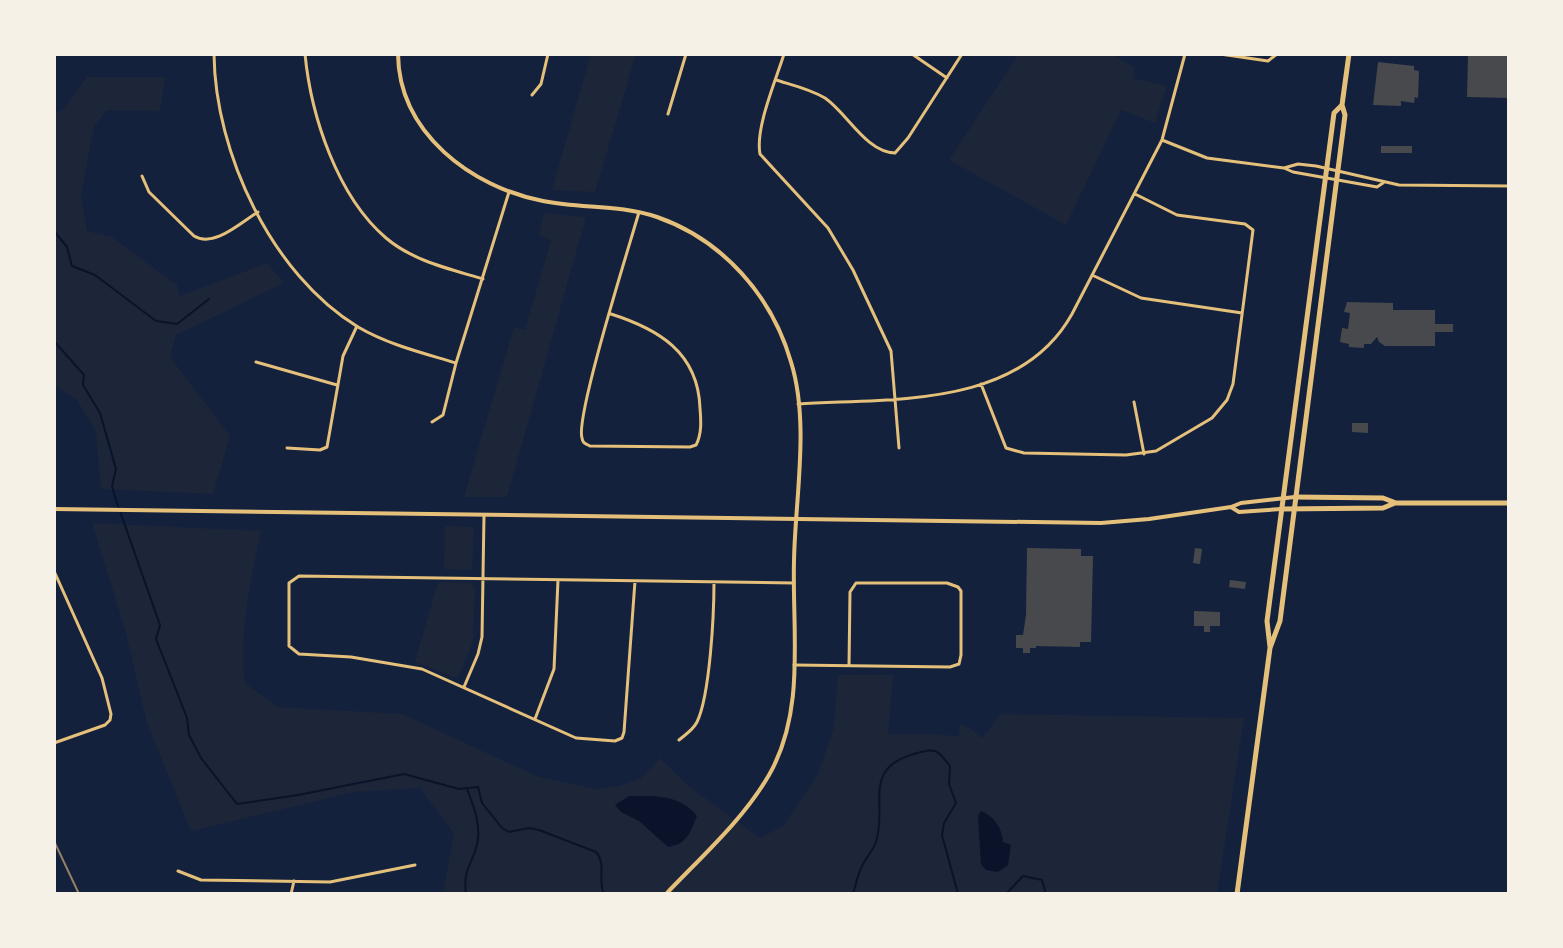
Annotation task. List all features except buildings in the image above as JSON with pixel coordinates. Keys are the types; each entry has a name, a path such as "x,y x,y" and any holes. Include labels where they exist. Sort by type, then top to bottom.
{"main road":[{"path":"1237,894 1270,648 1280,621 1337,181 1349,54"},
{"path":"1270,648 1267,621 1282,498 1334,113 1342,105"},
{"path":"1295,497 1383,498 1396,503 1509,503"},
{"path":"1281,509 1383,508 1396,503"}],"street":[{"path":"214,54 216,86 228,146 258,212 299,277 357,326 389,342 456,363"},
{"path":"305,54 308,87 321,131 335,166 359,208 386,238 420,259 483,279"},
{"path":"398,54 405,96 421,126 459,166 509,192 544,202 639,212 694,234 746,278 764,302 792,364 798,404 794,665 789,723 774,765 752,800 666,894"},
{"path":"532,95 541,84 548,54"},
{"path":"668,114 686,54"},
{"path":"784,54 759,143 760,154 828,228 845,253 891,351 899,448"},
{"path":"912,54 947,78"},
{"path":"776,80 821,96 867,138 888,153 895,153 902,147 962,54"},
{"path":"798,404 896,400 957,392 1025,365 1046,351 1066,325 1162,140 1185,54"},
{"path":"1220,54 1268,61 1277,54"},
{"path":"1162,140 1207,158 1284,168 1377,187 1383,183 1509,186"},
{"path":"1284,168 1298,164 1379,179 1383,183"},
{"path":"142,176 149,192 203,241 212,240 258,212"},
{"path":"432,422 443,415 509,192"},
{"path":"981,384 1003,442 1010,451 1024,453 1144,454 1167,446 1206,423 1223,406 1233,384 1254,236 1251,227 1177,215 1135,194"},
{"path":"611,314 658,333 684,359 699,396 700,435 696,445 590,446 582,441 581,427 586,403 639,212"},
{"path":"1092,275 1141,298 1242,313"},
{"path":"287,448 320,450 327,447 343,356 357,326"},
{"path":"256,362 337,385"},
{"path":"1134,402 1144,454"},
{"path":"54,509 1101,523 1149,519 1295,497"},
{"path":"1231,507 1239,512 1281,509"},
{"path":"464,687 481,646 484,515"},
{"path":"54,571 102,678 111,714 105,725 54,743"},
{"path":"635,581 622,738 615,741 576,738 409,665 299,654 292,651 288,639 289,583 299,576 794,583"},
{"path":"535,719 554,669 558,580"},
{"path":"679,740 692,729 703,705 714,582"},
{"path":"794,665 849,666 955,667 961,655 962,597 958,587 947,583 856,583 850,592 849,666"},
{"path":"178,871 201,880 348,880 415,865"},
{"path":"291,894 294,881"}],"shaded area":[{"path":"591,54 636,54 595,192 552,190"},
{"path":"1019,54 1112,54 1135,68 1133,78 1167,86 1155,123 1121,110 1066,225 949,160"},
{"path":"87,77 165,77 160,111 107,110 94,126 81,196 87,231 112,237 177,285 180,296 267,263 284,283 176,335 170,357 230,436 213,494 101,489 96,431 77,400 54,385 54,113 63,110"},
{"path":"544,213 586,217 507,497 464,497 514,327 525,330 551,240 539,235"},
{"path":"92,523 261,531 247,607 243,666 245,683 278,707 402,714 539,777 596,789 640,779 660,758 687,785 760,838 783,826 818,774 834,727 838,675 893,675 888,734 959,737 960,724 982,738 1001,714 1244,718 1217,894 443,894 454,833 420,788 354,792 191,831 147,723 126,633"},
{"path":"445,526 474,527 472,570 444,569"},
{"path":"438,582 472,583 475,588 473,641 456,678 415,662"},
{"path":"629,796 675,800 697,816 687,836 680,843 668,847 615,805"},
{"path":"981,811 996,823 1003,842 1011,845 1008,865 998,872 986,870 981,864 978,816"}],"waterway":[{"path":"54,231 67,247 72,266 95,275 156,321 177,324 209,299"},
{"path":"54,341 84,375 83,385 100,413 116,469 112,486 160,625 156,639 187,718 189,735 201,758 237,804 404,774 459,789 478,787 482,803 509,832 529,828 539,830 596,852 601,862 604,894"},
{"path":"853,894 861,867 876,842 880,790 887,769 914,754 931,750 950,766 949,784 956,803 944,823 942,835 958,894"},
{"path":"466,894 467,871 478,832 476,813 467,789"},
{"path":"1006,894 1023,876 1042,880 1046,894"}],"railway":[{"path":"54,841 79,894"}]}
